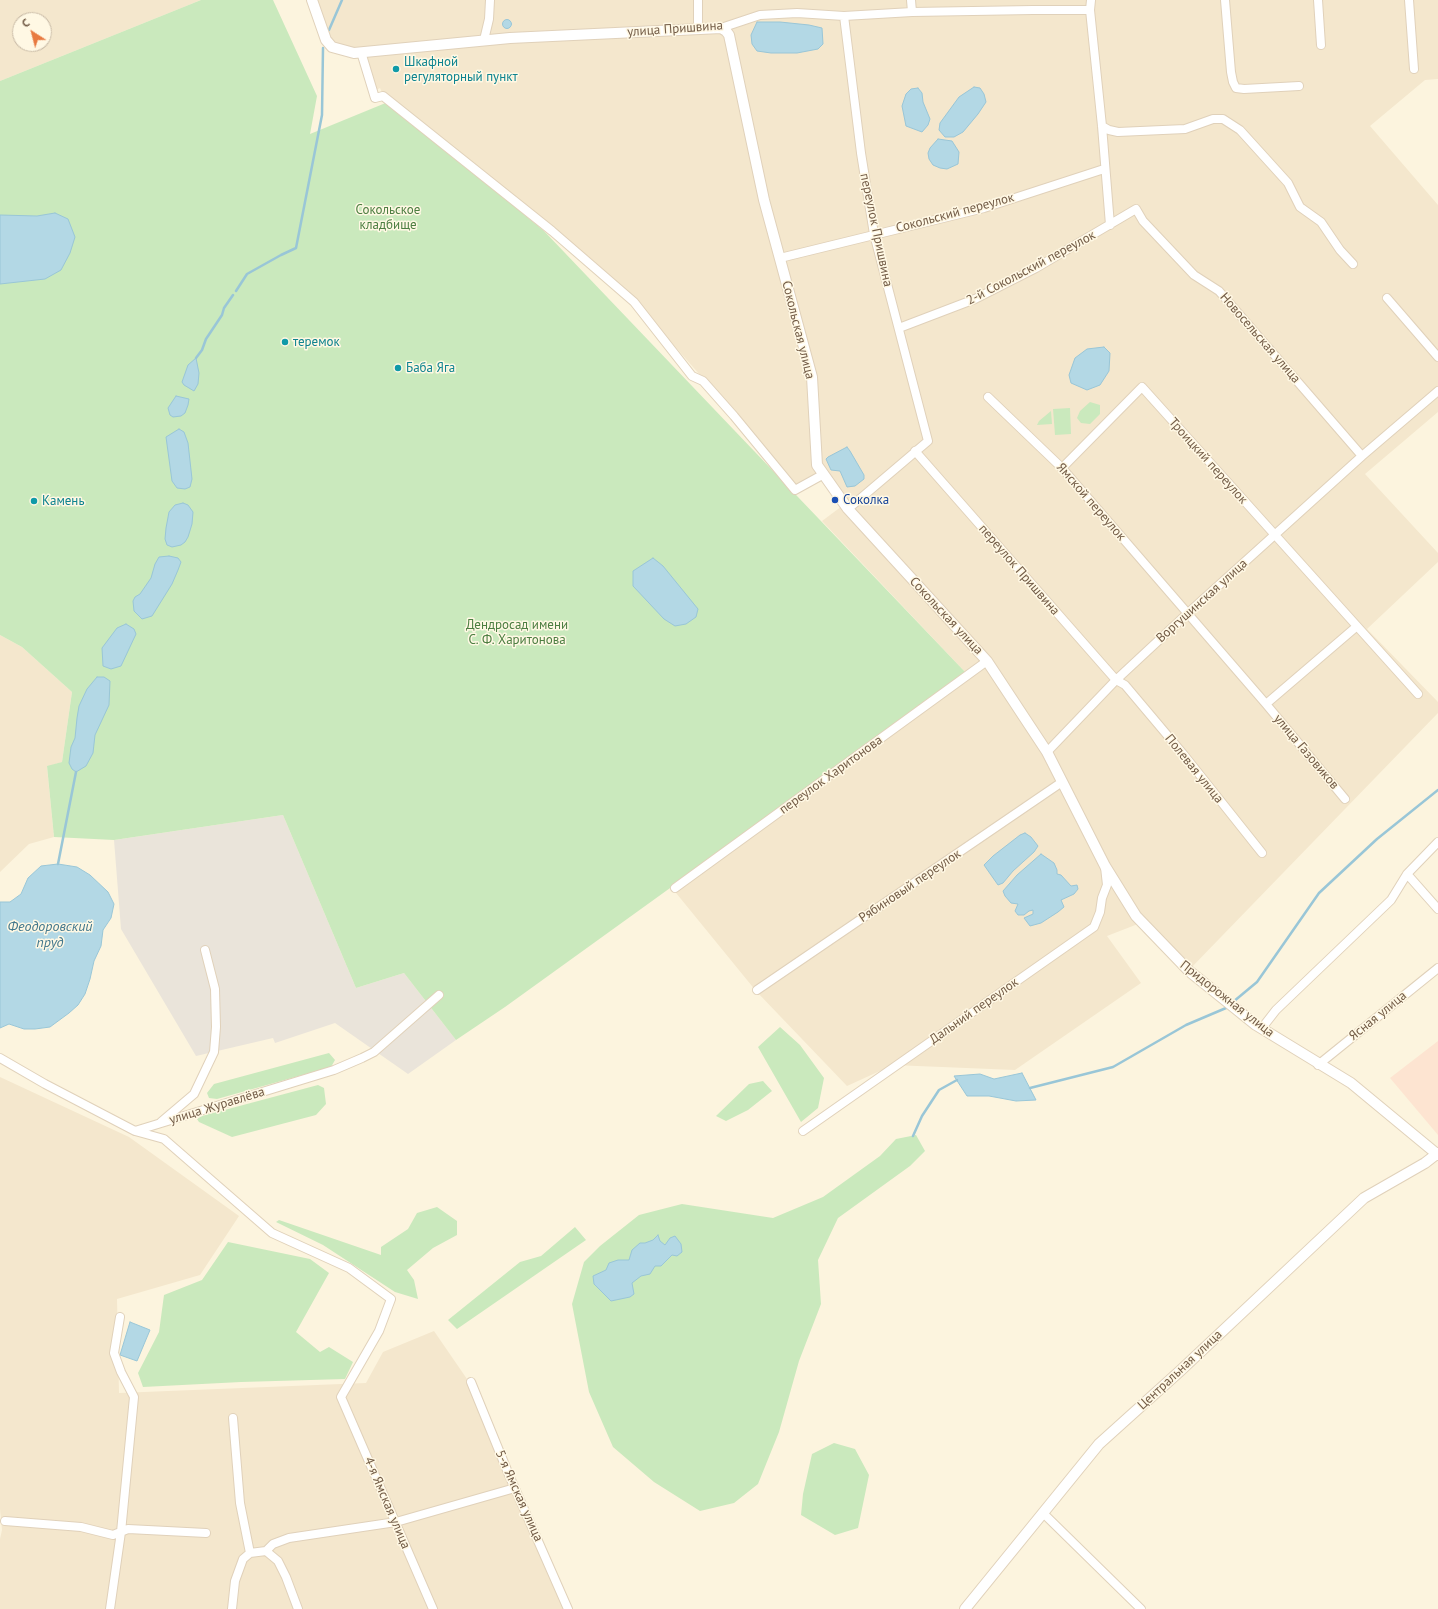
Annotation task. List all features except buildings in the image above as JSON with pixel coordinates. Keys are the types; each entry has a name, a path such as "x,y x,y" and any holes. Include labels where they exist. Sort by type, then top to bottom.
{"street":[{"name":"улица Пришвина","path":"312,0 322,32 332,47 344,51 361,52 484,40 721,28 760,15 797,13 844,16 912,12 1090,10"},
{"path":"484,40 489,19 490,0"},
{"path":"698,0 698,29"},
{"path":"912,0 912,12"},
{"path":"1091,0 1090,10 1102,126 1104,169 1110,226"},
{"path":"1225,0 1231,72 1236,88 1244,89 1299,86"},
{"path":"1318,0 1321,45"},
{"path":"1409,0 1414,69"},
{"name":"переулок Пришвина","path":"844,16 861,153 874,234 928,441 915,452 1116,680 1125,685"},
{"name":"Сокольская улица","path":"721,28 729,35 764,200 812,377 817,465 848,509 987,661 1047,752"},
{"path":"361,52 375,98 384,96 552,231 634,302 692,376 703,381 795,490 824,474"},
{"path":"1102,126 1109,130 1118,132 1185,129 1213,119 1223,119 1240,130 1288,183 1300,207 1321,222 1340,250 1353,264"},
{"name":"Сокольский переулок","path":"780,258 984,208 1104,169"},
{"name":"2-й Сокольский переулок","path":"899,328 975,299 1036,268 1110,226 1136,209"},
{"name":"Новосельская улица","path":"1136,209 1143,221 1194,275 1219,291 1362,456"},
{"path":"1387,298 1438,357"},
{"name":"Троицкий переулок","path":"1062,468 1142,387 1356,627 1418,694"},
{"name":"Воргушинская улица","path":"1047,752 1116,680 1187,614 1362,456 1438,391"},
{"name":"Ямской переулок","path":"988,397 1062,468 1266,704"},
{"path":"848,509 915,452"},
{"path":"1266,704 1356,627"},
{"name":"переулок Харитонова","path":"675,888 987,661"},
{"name":"Полевая улица","path":"1125,685 1184,755 1262,853"},
{"name":"улица Газовиков","path":"1266,704 1345,799"},
{"name":"Придорожная улица","path":"1047,752 1105,866 1136,916 1188,971 1262,1028 1351,1083 1438,1154"},
{"name":"Рябиновый переулок","path":"757,990 1062,782"},
{"path":"1262,1028 1276,1010 1391,900 1407,874 1438,842"},
{"name":"Дальний переулок","path":"803,1131 1094,927 1100,912 1102,898 1107,885 1105,866"},
{"path":"1407,874 1438,909"},
{"path":"158,1125 194,1094 214,1052 216,1027 215,989 204,950"},
{"name":"Ясная улица","path":"1318,1064 1438,968"},
{"name":"улица Журавлёва","path":"135,1131 334,1070 362,1058 374,1052 439,995"},
{"path":"0,1058 44,1084 135,1131"},
{"name":"4-я Ямская улица","path":"135,1131 164,1139 272,1233 349,1268 372,1283 391,1299 379,1331 341,1397 433,1609"},
{"name":"Центральная улица","path":"965,1609 1099,1444 1180,1371 1364,1198 1438,1154"},
{"path":"110,1609 121,1532 134,1397 121,1372 114,1353 120,1317"},
{"name":"5-я Ямская улица","path":"471,1382 568,1609"},
{"path":"234,1418 240,1503 250,1553"},
{"path":"232,1609 235,1581 243,1559 250,1553 266,1551 273,1544 289,1538 396,1522 515,1488"},
{"path":"1043,1513 1141,1609"},
{"path":"5,1521 81,1528 113,1535 128,1529 206,1533"},
{"path":"266,1551 278,1561 286,1577 298,1609"}],"shaded area":[{"path":"0,0 201,0 0,81"},
{"path":"313,0 1438,0 1438,79 1425,80 1370,126 1438,205 1438,412 1365,474 1438,553 1438,562 1367,629 1438,702 1438,713 1189,970 1143,922 1107,936 1141,983 1015,1070 893,1065 847,1086 756,991 672,888 967,674 822,521 846,503 819,464 813,376 766,200 735,60 763,201 811,377 817,466 823,474 795,489 736,416 635,301 552,230 383,95 380,88 376,90 367,72 361,53 510,39 697,29 511,37 354,53 332,47 326,40"},
{"path":"0,635 22,647 72,692 62,762 47,767 54,837 29,844 0,872"},
{"path":"283,815 356,988 404,973 456,1040 408,1074 335,1023 275,1043 273,1038 196,1056 121,929 114,840"},
{"path":"1438,1041 1438,1135 1390,1078"},
{"path":"0,1077 129,1137 239,1216 200,1275 117,1299 119,1393 366,1383 383,1352 434,1331 467,1379 506,1476 567,1609 0,1609 0,1539 2,1530 0,1509"}],"green space":[{"name":"Дендросад имени С. Ф. Харитонова","path":"201,0 273,0 317,96 310,134 388,102 544,231 967,674 505,1007 456,1040 404,973 356,988 283,815 114,840 54,837 47,766 62,762 72,692 22,647 0,635 0,81"},
{"path":"1090,402 1100,405 1100,414 1090,424 1081,423 1077,418 1080,411"},
{"path":"1070,408 1071,434 1055,435 1053,409"},
{"path":"1051,411 1052,424 1037,425 1039,421"},
{"path":"780,1027 800,1045 824,1078 818,1108 801,1122 758,1047"},
{"path":"329,1053 335,1060 331,1067 217,1099 209,1098 207,1093 214,1084"},
{"path":"763,1081 772,1091 748,1110 726,1121 716,1116 749,1084"},
{"path":"318,1085 324,1088 326,1104 316,1115 232,1137 199,1122 197,1119 202,1116"},
{"path":"916,1135 925,1151 910,1166 838,1218 818,1260 821,1304 799,1361 779,1432 758,1484 734,1503 700,1511 654,1482 613,1447 589,1392 572,1304 584,1262 600,1246 639,1215 682,1204 773,1218 823,1197 880,1156 896,1139"},
{"path":"437,1207 457,1221 457,1235 433,1248 407,1270 414,1280 418,1299 395,1292 323,1245 276,1222 279,1220 381,1255 381,1247 408,1229 417,1213"},
{"path":"575,1227 586,1240 457,1329 448,1320 520,1262 541,1256"},
{"path":"228,1242 310,1259 329,1273 296,1332 320,1352 329,1347 353,1362 345,1379 143,1387 138,1373 159,1332 164,1295 202,1280"},
{"path":"834,1443 855,1449 869,1475 858,1528 835,1535 801,1515 803,1494 812,1454"}],"water":[{"path":"507,19 512,24 507,29 502,24"},
{"path":"757,22 780,22 822,28 823,44 818,49 797,53 771,53 757,51 752,44 751,35"},
{"path":"974,87 980,88 984,94 986,102 963,132 954,137 945,137 939,130 940,123 959,97"},
{"path":"918,88 922,93 923,102 930,119 928,125 922,132 906,126 902,106 906,94 911,89"},
{"path":"938,139 952,141 959,152 958,164 947,169 933,165 929,159 928,153 930,148"},
{"path":"55,213 68,219 75,237 70,253 61,270 45,279 0,284 0,215 37,216"},
{"path":"1104,347 1110,353 1109,371 1100,385 1087,390 1071,383 1069,375 1075,358 1087,349"},
{"path":"196,358 199,373 198,384 194,391 182,382 188,365"},
{"path":"176,396 189,399 185,413 181,416 173,417 170,415 168,408"},
{"path":"179,429 184,432 188,443 192,479 190,487 185,489 177,488 172,481 166,437"},
{"path":"847,447 864,475 864,479 855,486 847,487 840,471 831,470 826,459"},
{"path":"183,503 188,505 193,512 192,524 185,542 181,545 172,547 167,545 165,539 169,512 175,505"},
{"path":"169,556 178,558 181,562 172,584 152,616 142,619 134,611 133,601 151,578 155,564 159,557"},
{"path":"653,558 663,566 698,609 696,617 686,624 675,626 664,619 633,586 633,571"},
{"path":"126,624 134,629 136,634 121,666 111,669 103,666 102,648 117,628"},
{"path":"97,677 104,677 110,681 109,705 95,735 93,753 86,766 76,772 72,769 69,763 71,747 75,738 79,706 87,689"},
{"path":"1025,833 1031,837 1038,846 1034,852 1013,871 1003,883 998,885 984,865 993,856 1020,835"},
{"path":"1041,854 1054,863 1057,874 1061,875 1071,886 1077,885 1078,889 1074,894 1061,900 1064,907 1058,912 1041,923 1030,926 1024,918 1033,914 1033,910 1024,915 1018,915 1015,911 1018,904 1011,903 1003,891 1017,875"},
{"name":"Феодоровский пруд","path":"58,864 77,867 90,875 108,892 114,904 111,918 103,930 101,946 94,961 85,994 78,1005 50,1027 24,1029 9,1024 0,1028 0,902 10,902 21,894 28,878 41,866"},
{"path":"1022,1073 1036,1100 1016,1101 989,1096 967,1096 954,1076 980,1074 994,1079"},
{"path":"658,1235 660,1241 665,1245 670,1238 675,1236 681,1244 682,1252 677,1256 672,1255 661,1266 655,1266 650,1274 641,1276 632,1283 634,1294 630,1297 611,1301 594,1284 593,1276 606,1270 609,1263 618,1260 629,1260 632,1250 640,1243 653,1240"},
{"path":"130,1322 150,1330 137,1361 120,1355"}],"waterway":[{"path":"329,30 342,0"},
{"path":"236,291 247,274 296,248 322,115 323,48"},
{"path":"196,358 233,295"},
{"path":"58,864 76,772"},
{"path":"1233,1002 1257,982 1319,893 1377,839 1438,790"},
{"path":"1030,1088 1113,1067 1186,1025 1226,1008 1229,1005"},
{"path":"913,1136 922,1116 939,1090 957,1080"}],"place":[{"name":"Шкафной регуляторный пункт","path":"396,69"},
{"name":"теремок","path":"285,342"},
{"name":"Баба Яга","path":"398,368"},
{"name":"Соколка","path":"835,500"},
{"name":"Камень","path":"34,501"}],"park label":[{"name":"Сокольское кладбище","path":"388,218"}]}
